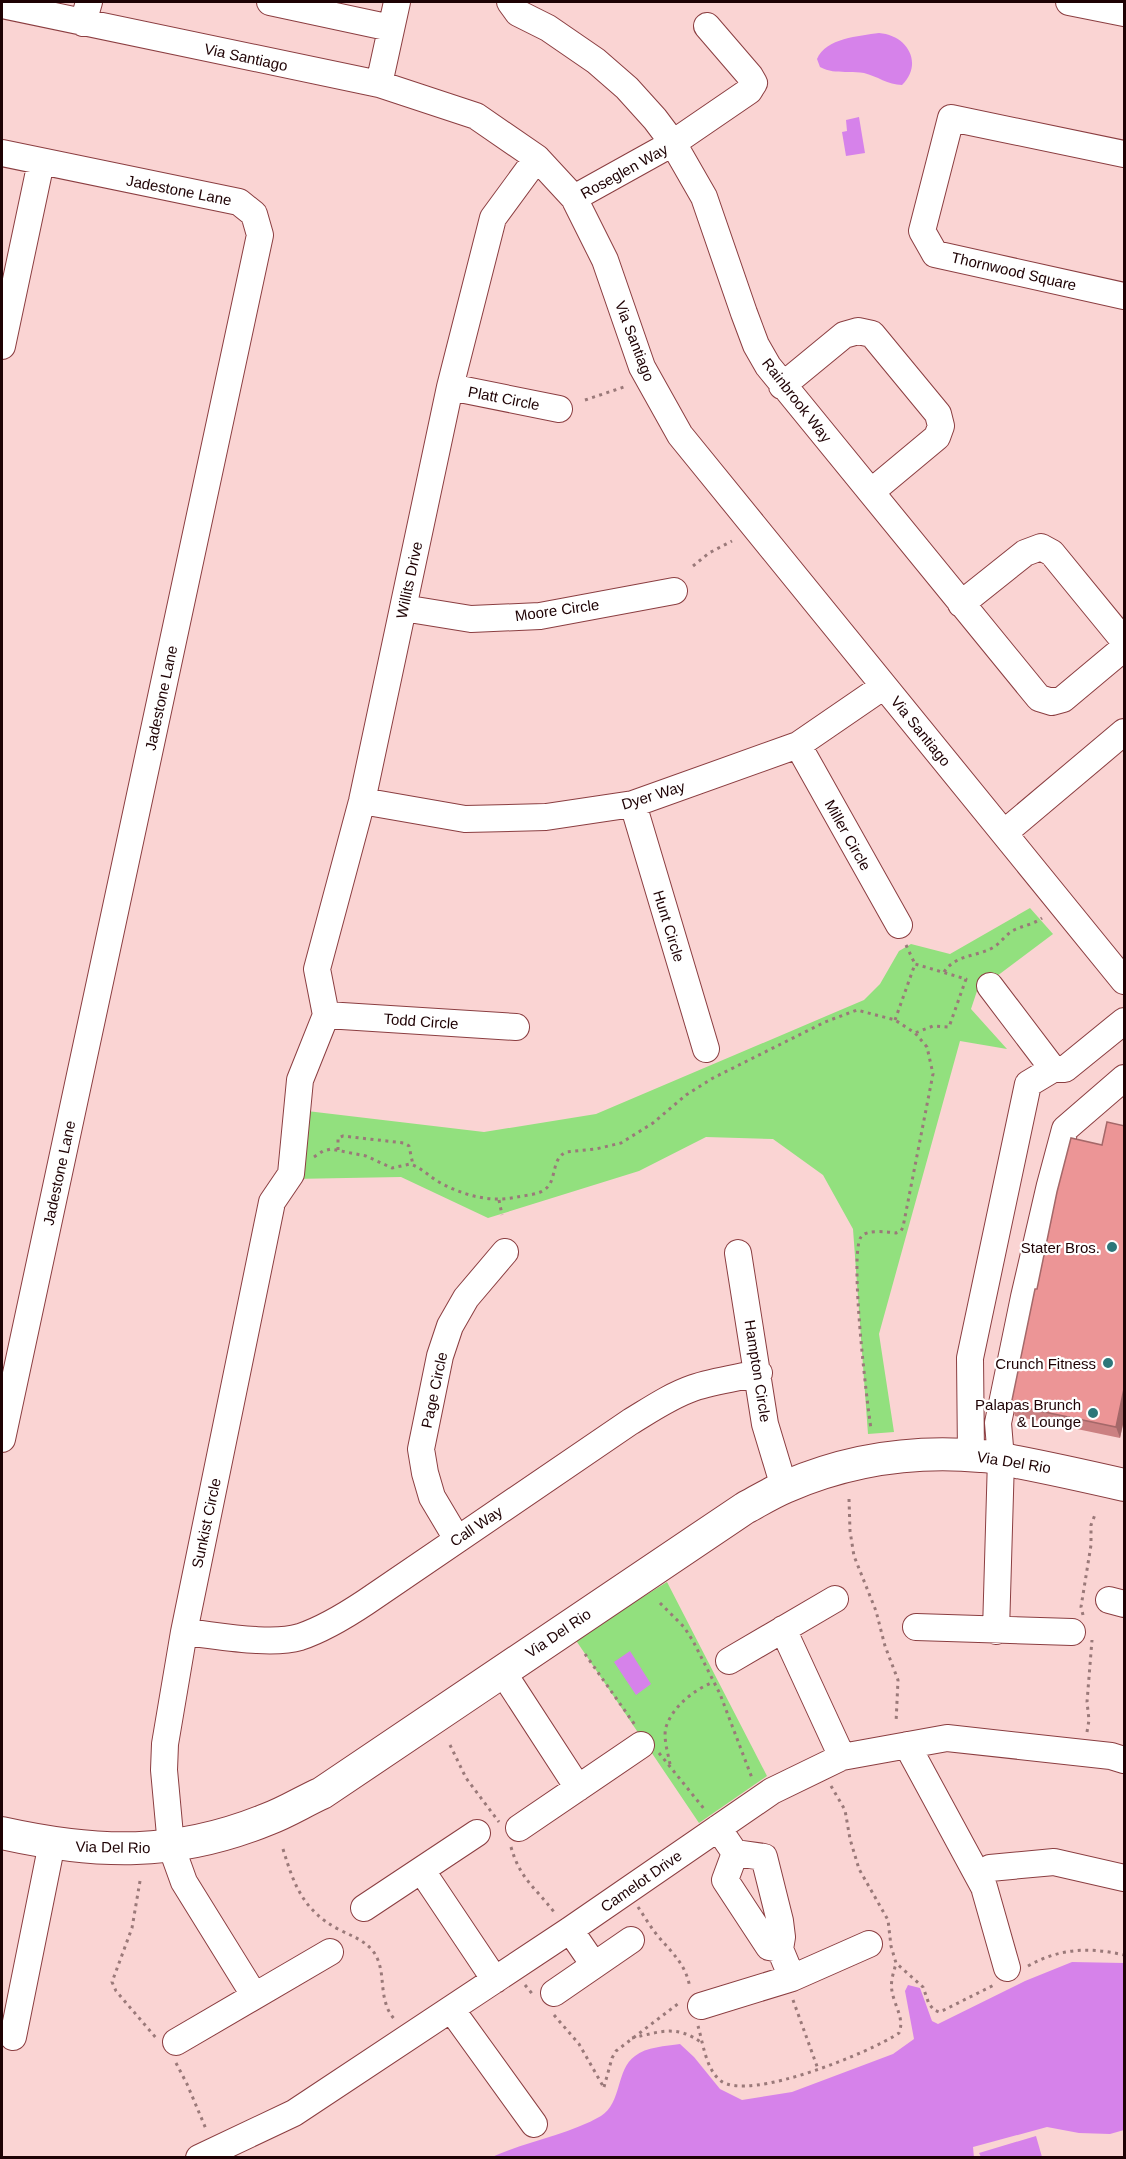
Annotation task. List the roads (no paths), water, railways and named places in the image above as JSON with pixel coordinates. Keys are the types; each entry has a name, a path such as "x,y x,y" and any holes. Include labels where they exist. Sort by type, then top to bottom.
{"main road":[{"name":"Via Del Rio","path":"2,1833 52,1843 109,1850 171,1846 206,1840 268,1819 322,1793 745,1508 784,1487 830,1471 877,1459 908,1455 986,1457 1125,1485"}],"street":[{"path":"270,2 391,28"},
{"path":"379,84 397,2"},
{"name":"Rainbrook Way","path":"510,2 518,12 548,28 596,61 627,88 655,119 673,143 704,197 756,345 782,386 1040,698 1052,702 1063,699 1125,648"},
{"path":"1069,2 1125,13"},
{"name":"Via Santiago","path":"2,5 86,12 379,84 476,116 537,158 574,198 605,260 642,367 680,435 1125,981"},
{"name":"Roseglen Way","path":"574,198 673,143 749,91 754,83 750,76 707,26"},
{"name":"Thornwood Square","path":"1125,154 951,118 922,231 935,254 1125,296"},
{"name":"Jadestone Lane","path":"2,153 239,202 254,214 260,235 2,1439"},
{"name":"Willits Drive","path":"326,1014 317,969 362,801 450,387 493,218 537,158"},
{"path":"2,346 41,162"},
{"path":"782,386 844,335 858,331 872,334 880,343 938,414 941,426 937,437 871,492"},
{"name":"Platt Circle","path":"450,387 559,409"},
{"path":"961,604 1025,553 1041,547 1052,553 1125,641"},
{"name":"Moore Circle","path":"403,608 471,619 540,616 674,591"},
{"name":"Dyer Way","path":"362,801 465,819 546,817 633,804 798,745 884,686"},
{"path":"1004,833 1125,732"},
{"name":"Miller Circle","path":"798,745 902,935"},
{"name":"Hunt Circle","path":"633,804 712,1059"},
{"path":"990,986 1053,1069"},
{"name":"Todd Circle","path":"326,1014 516,1027"},
{"name":"Sunkist Circle","path":"254,1995 184,1882 171,1846 164,1770 165,1744 184,1632 272,1202 291,1174 300,1080 326,1014"},
{"path":"996,1631 986,1457 970,1358 1028,1084 1053,1069 1065,1069 1125,1021"},
{"path":"986,1457 998,1423 1037,1241 1065,1130 1125,1078"},
{"name":"Page Circle","path":"457,1539 432,1497 424,1473 421,1449 440,1356 450,1326 466,1298 505,1252"},
{"name":"Hampton Circle","path":"738,1253 759,1373 765,1424 784,1487"},
{"name":"Call Way","path":"184,1632 265,1640 298,1638 333,1623 630,1422 670,1398 710,1383 759,1373"},
{"path":"729,1661 835,1599"},
{"path":"916,1627 1072,1632"},
{"path":"783,1629 842,1757"},
{"path":"502,1671 578,1788"},
{"path":"902,1734 984,1887 1009,1974"},
{"name":"Camelot Drive","path":"199,2157 294,2113 570,1930 772,1791 842,1757 902,1734 1111,1756 1125,1760"},
{"path":"519,1828 641,1745"},
{"path":"718,1828 735,1853 764,1857 780,1921 782,1937 780,1949 789,1979"},
{"path":"364,1908 477,1833"},
{"path":"13,2037 52,1843"},
{"path":"735,1853 725,1880 769,1947 780,1949"},
{"path":"990,1869 1054,1862 1125,1878"},
{"path":"422,1871 495,1980"},
{"path":"570,1930 594,1965"},
{"path":"548,2001 594,1965 632,1940"},
{"path":"692,2007 789,1979 869,1944"},
{"path":"170,2048 254,1995 330,1952"},
{"path":"451,2009 534,2124"}],"place":[{"name":"Stater Bros.","path":"1112,1247"},
{"name":"Crunch Fitness","path":"1108,1363"},
{"name":"Palapas Brunch & Lounge","path":"1093,1413"}]}
